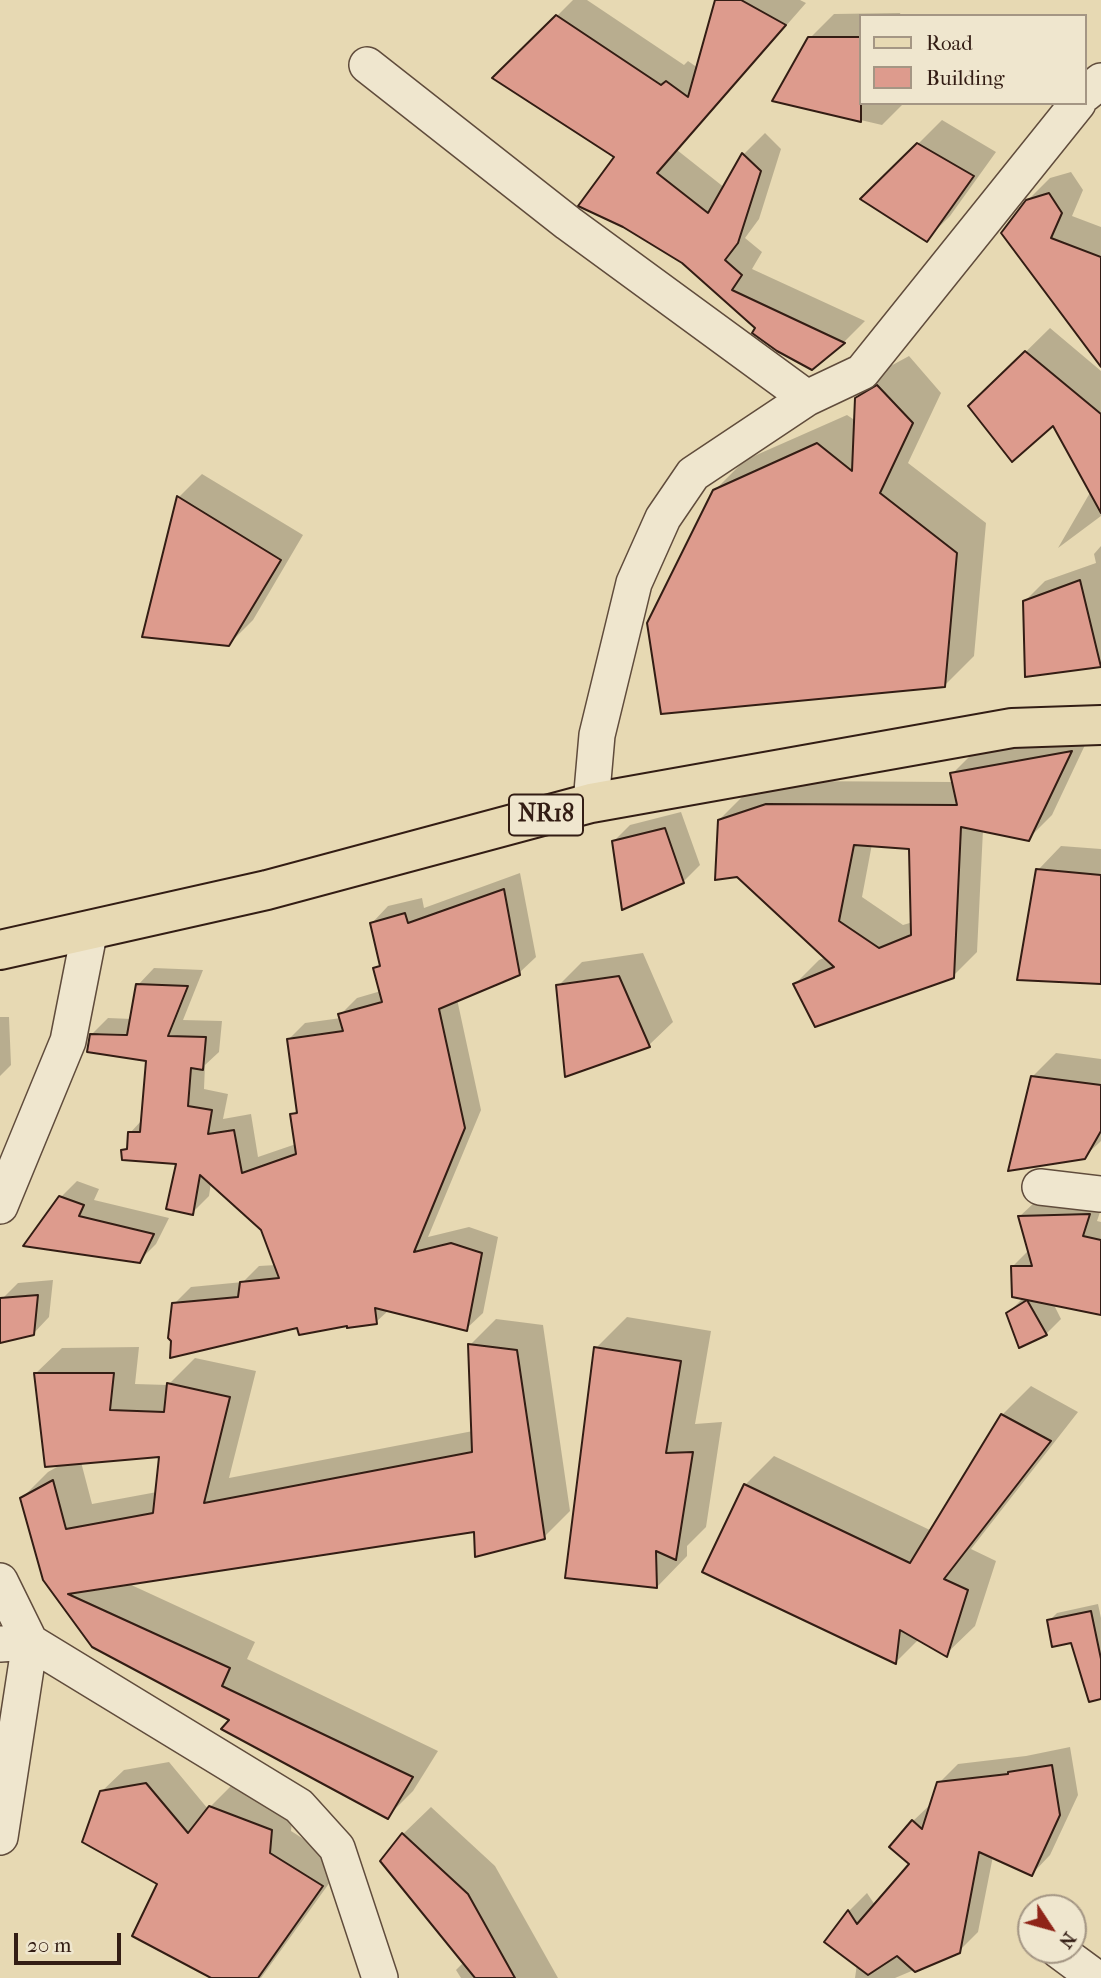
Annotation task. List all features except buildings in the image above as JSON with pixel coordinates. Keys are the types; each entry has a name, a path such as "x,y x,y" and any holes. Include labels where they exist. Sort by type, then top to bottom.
{"main road":[{"name":"NR18","path":"0,950 267,890 591,803 1012,728 1101,725"}],"street":[{"path":"367,65 568,223 807,398"},
{"path":"1087,92 1101,81"},
{"path":"591,803 597,735 634,583 663,518 693,474 807,398 862,372 1075,105"},
{"path":"0,1206 68,1041 90,929"},
{"path":"1040,1187 1101,1194"},
{"path":"0,1581 15,1643 0,1837"},
{"path":"15,1643 299,1806 337,1848 380,1978"},
{"path":"1077,1964 1096,1978"}]}
